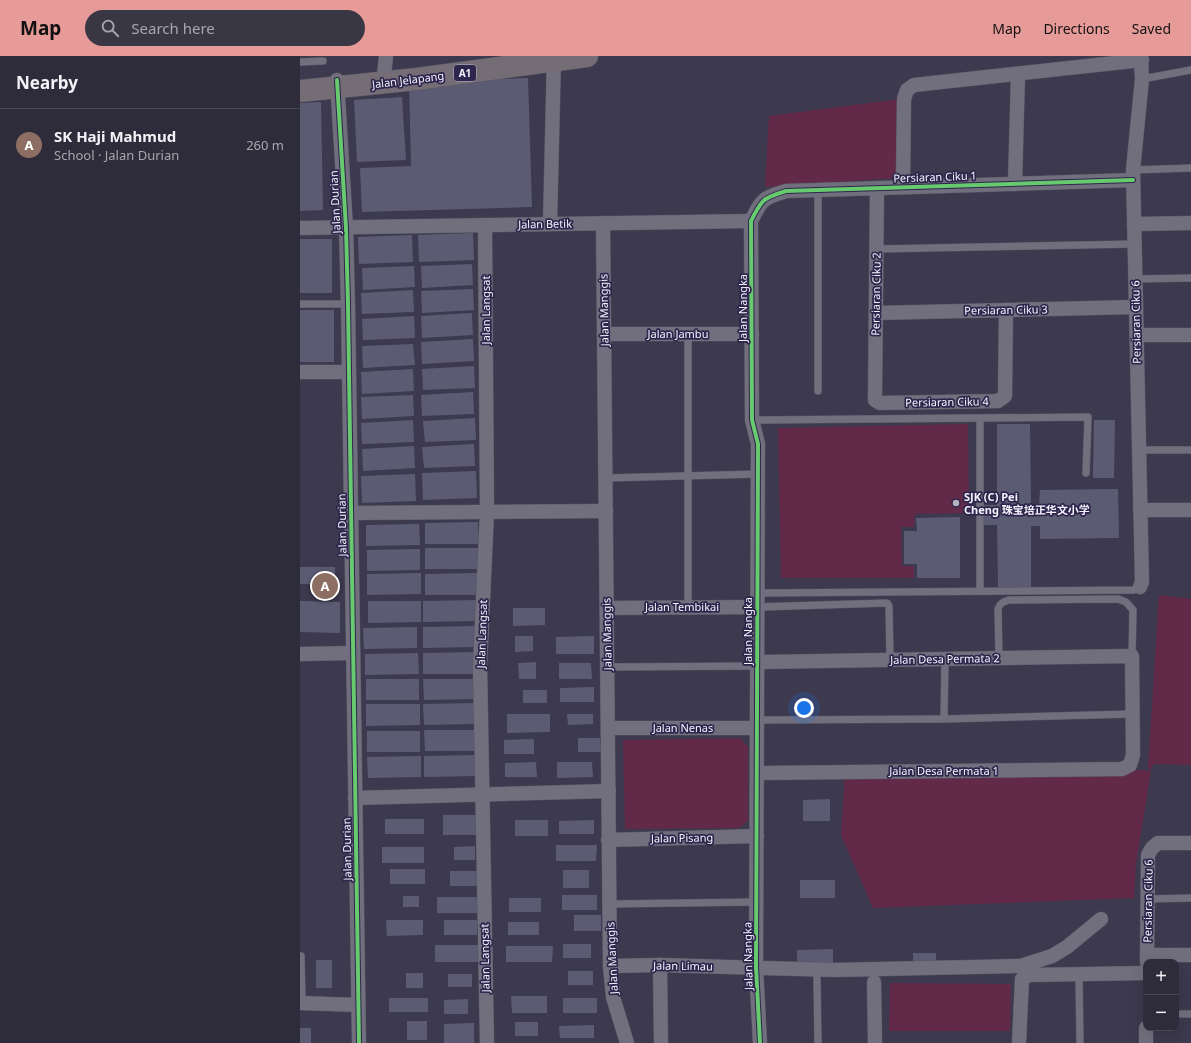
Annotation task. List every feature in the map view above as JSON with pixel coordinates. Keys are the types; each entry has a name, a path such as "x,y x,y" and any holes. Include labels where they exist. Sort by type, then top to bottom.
{"main road":[{"name":"Jalan Jelapang","path":"300,91 338,83 385,66 587,56"},
{"name":"Jalan Jelapang","path":"300,83 338,83 417,79 547,58"}],"street":[{"path":"547,58 550,224"},
{"path":"902,187 904,99 907,90 914,85 1018,74 1141,58"},
{"name":"Persiaran Ciku 6","path":"1140,588 1142,582 1133,175 1142,79 1141,58"},
{"path":"1016,184 1018,74"},
{"name":"Jalan Durian","path":"338,83 343,228 348,304 359,1043"},
{"name":"Persiaran Ciku 1","path":"751,221 760,203 768,196 786,191 1016,184 1133,175"},
{"name":"Persiaran Ciku 2","path":"875,400 877,188"},
{"name":"Jalan Betik","path":"300,228 751,221"},
{"name":"Jalan Nangka","path":"751,221 752,420 758,444 756,967 760,1043"},
{"name":"Jalan Manggis","path":"603,223 610,966 613,997 627,1043"},
{"path":"1134,224 1191,223"},
{"name":"Jalan Langsat","path":"485,225 487,512 480,665 487,1043"},
{"name":"Persiaran Ciku 3","path":"876,313 1136,307"},
{"name":"Persiaran Ciku 4","path":"875,400 880,403 998,401 1004,396 1006,310"},
{"name":"Jalan Jambu","path":"604,334 752,334"},
{"path":"1137,335 1191,335"},
{"path":"300,372 349,372"},
{"path":"1140,510 1191,510"},
{"path":"351,513 606,511"},
{"name":"Jalan Tembikai","path":"607,608 688,607 758,600"},
{"path":"300,654 353,653"},
{"path":"1132,656 1132,714"},
{"name":"Jalan Desa Permata 2","path":"757,664 1132,656"},
{"name":"Jalan Desa Permata 1","path":"757,773 1122,770 1130,765 1133,755 1132,714"},
{"name":"Jalan Nenas","path":"608,728 757,724"},
{"path":"355,798 609,792"},
{"name":"Jalan Pisang","path":"608,840 757,836"},
{"name":"Persiaran Ciku 6","path":"1147,958 1148,855 1152,848 1158,843 1191,843"},
{"name":"Jalan Limau","path":"610,966 660,965 835,970 1022,966 1052,956 1067,947 1101,919"},
{"path":"1147,958 1191,955"},
{"path":"660,965 661,1043"},
{"path":"1019,1043 1022,979 1029,975 1143,974"},
{"path":"874,982 875,1043"},
{"path":"301,1003 358,1005"},
{"path":"1146,1031 1146,1043"}],"lane":[{"path":"300,62 323,61"},
{"path":"1142,79 1191,70"},
{"path":"1133,175 1191,168"},
{"path":"818,190 818,391"},
{"path":"877,249 1135,244"},
{"path":"1136,279 1191,278"},
{"path":"300,304 348,304"},
{"path":"688,334 688,607"},
{"path":"752,420 1088,417 1086,473"},
{"path":"980,419 980,591"},
{"path":"1139,450 1191,450"},
{"path":"606,478 758,474"},
{"path":"758,600 980,591 1137,590 1140,588"},
{"path":"758,600 887,603 889,606 890,660"},
{"path":"999,658 998,609 999,605 1009,600 1118,600 1126,602 1133,610 1132,656"},
{"path":"944,719 945,660"},
{"path":"608,667 757,664"},
{"path":"757,724 1132,714"},
{"path":"1148,898 1191,898"},
{"path":"610,904 756,902"},
{"path":"301,956 301,1003"},
{"path":"1079,974 1080,1043"},
{"path":"817,978 818,1043"},
{"path":"1179,1014 1191,1014"}],"shaded area":[{"path":"900,99 895,178 765,187 769,116"},
{"path":"968,424 969,513 915,514 914,527 901,527 902,566 914,566 914,578 781,578 778,428"},
{"path":"1159,595 1191,599 1191,765 1154,764 1150,770 1148,768"},
{"path":"740,738 748,747 748,821 739,828 625,829 623,740"},
{"path":"1127,769 1151,771 1136,864 1134,898 873,908 841,835 845,774"},
{"path":"890,983 1011,984 1010,1031 889,1031"}],"building":[{"path":"528,78 532,207 362,212 360,168 411,166 409,82"},
{"path":"402,97 406,160 357,162 354,100"},
{"path":"321,102 323,210 300,211 300,103"},
{"path":"473,233 474,260 419,262 418,235"},
{"path":"412,235 413,262 359,264 358,237"},
{"path":"300,239 332,239 332,293 300,293"},
{"path":"472,264 473,285 422,288 421,266"},
{"path":"414,266 415,287 363,290 362,268"},
{"path":"473,289 474,310 422,313 421,291"},
{"path":"413,290 414,312 362,314 361,293"},
{"path":"300,310 334,310 334,362 300,362"},
{"path":"472,313 473,335 422,338 421,316"},
{"path":"414,316 415,338 363,340 362,319"},
{"path":"473,339 474,361 422,364 421,342"},
{"path":"413,344 415,365 363,368 362,346"},
{"path":"474,366 475,388 423,390 422,369"},
{"path":"413,369 414,391 362,394 361,372"},
{"path":"473,392 474,414 422,416 421,395"},
{"path":"413,395 414,416 362,419 361,397"},
{"path":"475,418 476,440 425,442 423,421"},
{"path":"413,420 414,442 362,444 361,423"},
{"path":"1094,420 1115,420 1114,478 1093,478"},
{"path":"997,424 1030,424 1031,505 1039,505 1040,490 1118,489 1119,538 1040,539 1040,526 1031,526 1031,587 998,587 997,525 979,525 979,505 997,505"},
{"path":"474,444 475,466 424,468 422,447"},
{"path":"414,446 415,468 363,471 362,449"},
{"path":"476,471 477,498 423,500 422,473"},
{"path":"415,474 416,501 362,503 361,476"},
{"path":"960,517 960,578 917,578 917,564 904,564 904,531 917,531 916,518"},
{"path":"478,522 479,544 425,544 425,523"},
{"path":"419,524 420,545 366,546 366,525"},
{"path":"425,548 478,548 479,569 425,569"},
{"path":"420,549 420,570 367,571 367,550"},
{"path":"300,567 335,567 335,584 300,584"},
{"path":"421,573 421,594 367,595 367,574"},
{"path":"478,573 478,595 425,595 425,574"},
{"path":"477,600 477,621 423,622 423,601"},
{"path":"300,601 340,602 340,633 300,632"},
{"path":"368,601 421,601 421,622 368,623"},
{"path":"513,608 545,608 545,625 513,626"},
{"path":"476,626 476,647 423,648 423,627"},
{"path":"417,627 417,648 364,649 363,628"},
{"path":"515,636 533,636 533,651 515,652"},
{"path":"594,636 594,654 556,654 556,637"},
{"path":"476,652 477,674 423,674 423,653"},
{"path":"418,653 419,674 365,675 365,654"},
{"path":"536,662 536,679 519,679 518,663"},
{"path":"559,663 591,663 592,679 559,679"},
{"path":"366,679 419,679 419,700 366,700"},
{"path":"423,679 477,679 477,699 424,700"},
{"path":"594,687 594,702 560,702 560,688"},
{"path":"523,690 547,690 547,703 523,703"},
{"path":"477,703 477,724 424,725 423,704"},
{"path":"366,704 420,704 420,725 366,726"},
{"path":"507,714 550,714 550,732 507,733"},
{"path":"567,714 593,714 593,724 568,725"},
{"path":"424,730 478,730 478,751 425,751"},
{"path":"367,731 420,731 420,752 367,752"},
{"path":"578,738 600,738 601,752 578,752"},
{"path":"534,739 534,754 504,754 504,740"},
{"path":"477,755 478,776 424,777 424,756"},
{"path":"421,756 421,777 368,778 367,757"},
{"path":"536,762 537,777 505,777 505,763"},
{"path":"557,762 592,762 593,777 557,778"},
{"path":"830,799 830,821 803,821 803,800"},
{"path":"443,815 478,815 478,835 443,835"},
{"path":"385,819 424,819 424,834 385,834"},
{"path":"515,820 548,820 548,836 515,836"},
{"path":"594,820 594,834 559,834 559,821"},
{"path":"556,845 597,845 596,861 556,861"},
{"path":"475,846 475,860 454,860 454,847"},
{"path":"382,847 424,847 424,863 382,863"},
{"path":"390,869 425,869 425,884 390,884"},
{"path":"563,870 589,870 589,888 563,888"},
{"path":"450,871 482,871 482,886 450,886"},
{"path":"800,880 835,880 835,898 800,898"},
{"path":"562,895 597,895 597,910 562,910"},
{"path":"403,896 419,896 419,907 403,907"},
{"path":"437,897 481,897 481,913 437,913"},
{"path":"509,898 541,898 541,912 509,912"},
{"path":"574,915 601,915 601,931 574,931"},
{"path":"386,920 423,920 423,935 387,936"},
{"path":"444,920 477,920 477,935 444,935"},
{"path":"508,922 539,922 539,935 508,935"},
{"path":"563,944 591,944 591,958 563,958"},
{"path":"435,945 478,945 478,962 435,962"},
{"path":"506,946 553,946 552,962 506,962"},
{"path":"833,949 833,964 797,965 797,950"},
{"path":"913,953 936,953 936,966 913,967"},
{"path":"316,960 332,960 332,988 316,988"},
{"path":"568,971 593,971 593,985 568,985"},
{"path":"406,973 423,973 423,988 406,988"},
{"path":"448,974 472,974 472,987 448,987"},
{"path":"511,996 547,996 547,1013 512,1013"},
{"path":"389,998 428,998 428,1012 389,1012"},
{"path":"563,998 597,998 597,1013 563,1013"},
{"path":"468,999 468,1014 444,1014 444,1000"},
{"path":"407,1021 427,1021 427,1040 407,1040"},
{"path":"515,1022 538,1022 538,1036 515,1036"},
{"path":"474,1023 474,1043 444,1043 444,1024"},
{"path":"594,1025 594,1038 560,1038 559,1026"},
{"path":"300,1028 311,1028 311,1043 300,1043"}],"cycle path":[{"path":"337,80 346,228 348,304 359,1043"},
{"path":"760,1043 756,967 758,444 752,420 751,221 764,200 786,191 1133,180"}],"place":[{"name":"SJK (C) Pei Cheng 珠宝培正华文小学","path":"956,503"},
{"name":"SK Haji Mahmud","path":"325,586"}]}
